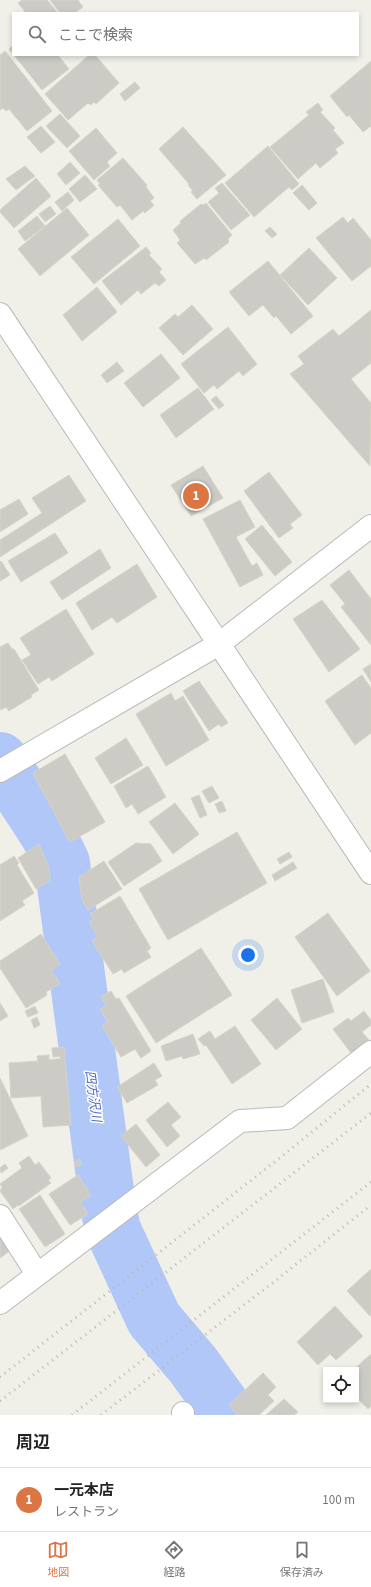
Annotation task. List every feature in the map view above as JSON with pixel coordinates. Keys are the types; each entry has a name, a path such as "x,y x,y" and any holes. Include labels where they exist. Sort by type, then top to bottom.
{"street":[{"path":"0,314 371,873"},
{"path":"0,771 219,644 371,526"},
{"path":"0,1303 240,1121 287,1118 371,1052"},
{"path":"0,1216 37,1274"}],"building":[{"path":"22,0 47,0 57,12 25,12 18,3"},
{"path":"50,0 78,0 83,7 76,12 59,12"},
{"path":"12,46 12,53 9,49"},
{"path":"5,51 52,111 27,131 9,109 6,111 3,108 0,110 0,55"},
{"path":"15,56 59,56 69,69 42,90"},
{"path":"88,56 96,56 119,83 96,104 94,102 91,105 88,103 68,120 45,94"},
{"path":"371,61 371,126 363,132 349,115 347,117 330,96"},
{"path":"135,82 140,88 125,101 120,94"},
{"path":"318,103 323,110 320,112 335,128 333,130 344,143 335,149 338,153 320,168 316,163 298,179 270,147 309,115 306,112"},
{"path":"60,114 80,136 67,148 46,126"},
{"path":"41,126 55,142 41,153 27,137"},
{"path":"183,127 226,175 197,199 191,192 193,191 188,185 189,184 159,149"},
{"path":"96,128 117,153 107,162 110,166 94,180 69,151"},
{"path":"268,146 299,184 292,190 289,187 254,217 225,183"},
{"path":"123,158 147,185 146,187 154,198 150,201 154,205 145,213 143,211 132,220 120,205 117,207 98,185 100,184 97,180"},
{"path":"70,162 80,173 66,185 57,174"},
{"path":"25,166 35,176 16,190 6,179"},
{"path":"85,175 97,189 80,202 69,189"},
{"path":"36,178 51,196 14,228 0,212 0,210"},
{"path":"222,183 250,215 231,230 208,202 219,193 215,188"},
{"path":"302,185 317,203 309,210 293,193"},
{"path":"68,192 74,200 62,211 55,202"},
{"path":"206,203 232,235 228,239 229,242 206,260 204,258 195,264 177,243 180,240 173,230 181,223 180,221 201,204 203,205"},
{"path":"50,206 56,214 45,222 39,214"},
{"path":"67,208 89,235 40,276 18,249"},
{"path":"37,216 45,226 25,241 18,231"},
{"path":"343,217 348,223 353,218 371,240 371,266 352,281 316,238"},
{"path":"118,219 140,246 94,284 71,257"},
{"path":"270,227 277,234 272,238 265,231"},
{"path":"146,247 151,253 149,255 162,269 159,272 166,280 159,286 155,283 141,294 138,290 121,305 102,281"},
{"path":"309,248 337,278 308,305 280,275"},
{"path":"268,261 313,316 291,334 276,316 274,318 263,305 249,316 229,292"},
{"path":"97,287 117,312 82,341 63,315"},
{"path":"192,305 213,329 183,355 159,328 175,314 178,317"},
{"path":"371,310 371,363 351,379 371,403 370,466 290,374 304,364 298,356 333,329 339,336"},
{"path":"228,327 257,364 243,376 239,371 217,389 214,385 204,393 181,364"},
{"path":"161,354 180,378 143,407 124,383"},
{"path":"117,362 124,371 107,383 101,375"},
{"path":"198,388 214,409 176,438 160,415"},
{"path":"216,396 224,405 219,409 211,400"},
{"path":"203,466 223,498 191,516 171,485"},
{"path":"269,472 302,515 290,524 293,528 279,538 244,491"},
{"path":"69,475 86,501 0,557 0,540 42,513 32,498"},
{"path":"19,499 28,514 0,532 0,510"},
{"path":"240,500 255,527 236,537 252,566 257,563 263,575 240,587 203,519"},
{"path":"262,525 292,562 275,576 245,539"},
{"path":"55,533 68,553 21,582 8,561"},
{"path":"100,549 111,568 62,600 50,582"},
{"path":"1,561 10,575 0,581 0,562"},
{"path":"137,564 157,597 117,623 112,617 92,630 76,603"},
{"path":"349,570 371,599 371,645 341,607 345,604 330,585"},
{"path":"322,600 360,649 329,672 293,619"},
{"path":"66,609 94,654 52,681 49,677 38,684 22,660 31,655 20,638"},
{"path":"8,643 12,649 14,649 39,690 31,695 32,697 9,711 6,707 1,710 0,708 0,647"},
{"path":"371,664 371,682 363,669"},
{"path":"362,675 371,688 371,733 355,745 325,701"},
{"path":"199,681 228,723 221,727 219,724 209,731 183,691"},
{"path":"171,693 175,701 183,696 209,740 166,766 136,714"},
{"path":"126,738 143,765 111,784 95,758"},
{"path":"65,754 105,822 70,842 33,773"},
{"path":"148,766 166,797 138,814 132,804 126,808 114,786"},
{"path":"212,786 219,798 209,803 202,791"},
{"path":"199,795 207,815 200,818 191,798"},
{"path":"222,801 226,811 219,813 215,804"},
{"path":"175,803 199,834 173,854 149,822"},
{"path":"237,832 267,883 168,940 139,889"},
{"path":"136,843 151,844 162,861 124,886 108,862"},
{"path":"39,844 49,868 50,880 36,889 18,858"},
{"path":"289,852 292,857 280,864 277,859"},
{"path":"14,856 19,863 17,865 34,893 22,901 25,905 0,921 0,865"},
{"path":"104,861 122,889 88,910 82,900 79,877"},
{"path":"293,862 297,868 275,881 272,875"},
{"path":"120,896 151,948 147,951 151,957 124,973 122,969 113,974 92,941 98,937 89,922 94,919 90,914"},
{"path":"328,913 370,971 337,996 295,937"},
{"path":"41,934 60,964 51,970 60,983 46,992 47,995 26,1008 0,968 0,961"},
{"path":"201,948 232,995 156,1043 126,996"},
{"path":"323,979 334,1012 302,1023 291,990"},
{"path":"111,991 116,999 119,998 151,1051 141,1058 135,1049 121,1057 102,1026 108,1022 100,1010 106,1006 101,997"},
{"path":"277,998 302,1029 276,1050 251,1020"},
{"path":"0,1003 8,1016 0,1021"},
{"path":"35,1006 38,1013 28,1017 25,1011"},
{"path":"364,1011 371,1020 371,1025 362,1032 369,1040 351,1053 333,1029 348,1018 351,1021"},
{"path":"37,1017 40,1025 34,1028 31,1020"},
{"path":"235,1026 261,1064 232,1084 206,1045 204,1046 198,1039 210,1031 215,1039"},
{"path":"193,1034 200,1054 183,1059 182,1056 166,1061 161,1046"},
{"path":"64,1047 65,1056 53,1057 52,1048"},
{"path":"49,1055 49,1060 65,1058 71,1125 43,1127 41,1096 11,1098 9,1063 38,1061 37,1056"},
{"path":"154,1063 162,1076 155,1080 158,1085 127,1103 117,1087"},
{"path":"0,1078 28,1136 0,1150"},
{"path":"168,1102 181,1117 171,1125 180,1136 167,1147 146,1120"},
{"path":"136,1124 160,1155 146,1167 121,1136"},
{"path":"29,1156 35,1165 39,1162 51,1178 48,1180 51,1183 13,1209 0,1191 2,1187 0,1184 22,1168 19,1163"},
{"path":"79,1159 82,1164 77,1167 74,1163"},
{"path":"5,1164 8,1168 1,1173 0,1168"},
{"path":"78,1175 91,1195 80,1202 88,1214 70,1225 49,1194"},
{"path":"40,1195 65,1234 45,1247 19,1209"},
{"path":"0,1233 11,1250 0,1258"},
{"path":"371,1269 371,1315 370,1316 347,1291"},
{"path":"335,1306 363,1336 336,1360 330,1354 318,1365 297,1342"},
{"path":"371,1354 371,1406 368,1409 359,1400 359,1367 356,1367"},
{"path":"263,1373 276,1387 268,1395 274,1401 259,1415 237,1415 229,1405"},
{"path":"284,1399 298,1412 294,1415 266,1415"}],"waterway":[{"name":"四方沢川","path":"0,760 48,834 62,863 108,1206 113,1230 154,1319 193,1365 229,1415"}],"railway":[{"path":"0,1377 281,1157 371,1084"},
{"path":"0,1401 371,1113"},
{"path":"72,1415 371,1182"},
{"path":"101,1415 371,1205"}],"place":[{"name":"一元本店","path":"196,496"}]}
